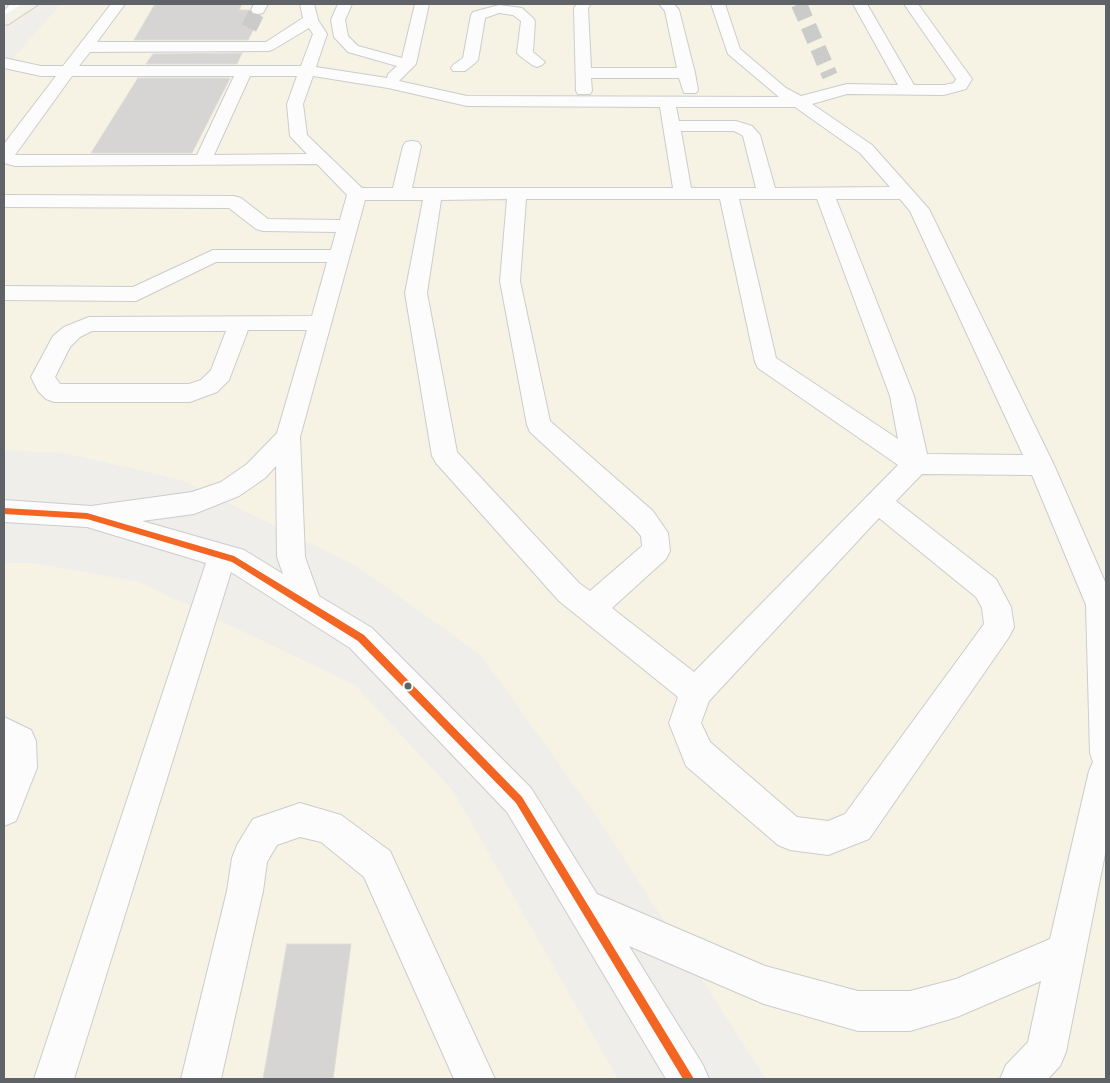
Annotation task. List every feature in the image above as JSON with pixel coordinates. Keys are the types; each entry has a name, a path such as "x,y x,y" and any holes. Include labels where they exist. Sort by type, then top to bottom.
{"main road":[{"path":"4,20 32,4"}],"street":[{"path":"4,20 18,4"},
{"path":"118,4 8,149 5,157 15,161 322,159"},
{"path":"307,4 311,20 320,34 295,104 299,136 357,194 905,193"},
{"path":"345,4 338,20 341,37 354,49 408,64"},
{"path":"388,83 408,64 422,4"},
{"path":"452,98 470,4"},
{"path":"584,4 581,8 584,101"},
{"path":"666,4 672,10 693,102"},
{"path":"718,4 734,51 780,91 799,102 866,149 919,209 1041,465 1101,605 1106,753"},
{"path":"860,4 908,90"},
{"path":"4,63 41,71 308,71 388,83 468,101 799,102 847,90 944,90 960,86 964,79 911,4"},
{"path":"459,68 470,60 478,15 499,9 517,11 528,21 526,54 537,62"},
{"path":"534,101 538,13"},
{"path":"86,47 242,40 269,46 311,20"},
{"path":"4,79 41,71"},
{"path":"203,160 244,71"},
{"path":"583,73 687,74"},
{"path":"830,76 847,90"},
{"path":"668,102 683,194"},
{"path":"672,126 736,126 746,130 751,135 767,194"},
{"path":"402,194 412,146"},
{"path":"308,605 291,557 288,437 357,194"},
{"path":"433,194 416,293 445,456 569,592 696,692"},
{"path":"517,194 510,281 539,425 643,519 654,533 656,551 590,609"},
{"path":"728,194 766,362 916,464 1041,465"},
{"path":"825,194 902,396 916,464"},
{"path":"4,201 234,202 263,225 348,226"},
{"path":"251,256 263,225"},
{"path":"4,293 136,294 213,256 339,256"},
{"path":"240,323 221,374 209,386 190,393 54,393 46,385 43,377 61,342 72,332 89,324 240,323 320,323"},
{"path":"4,511 87,516 194,503 230,489 256,471 288,437"},
{"path":"878,502 986,588 996,607 999,627 857,827 828,838 790,833 698,754 685,723 696,692 878,502 916,464"},
{"path":"87,516 234,559 361,638 520,800 689,1079"},
{"path":"54,1079 222,556"},
{"path":"4,733 20,741 20,768 4,809"},
{"path":"1039,1070 1106,771"},
{"path":"201,1079 245,891 250,858 265,831 300,820 329,827 378,864 474,1079"},
{"path":"584,907 764,985 858,1011 910,1011 957,998 1066,951"}],"shaded area":[{"path":"61,4 1106,4 1106,1079 766,1079 601,823 482,656 358,567 182,480 65,453 4,450 4,69"},
{"path":"4,563 32,563 139,582 355,685 453,791 618,1079 4,1079"}],"building":[{"path":"155,4 242,4 239,10 249,10 253,15 261,15 248,40 134,40"},
{"path":"242,53 237,64 146,64 153,54"},
{"path":"138,78 230,78 192,153 91,153"},
{"path":"287,944 351,944 333,1079 263,1079"}],"tunnel":[{"path":"799,4 830,76"},
{"path":"249,28 258,10"}],"transit line":[{"path":"4,511 87,516 234,559 361,638 519,800 689,1079"}]}
